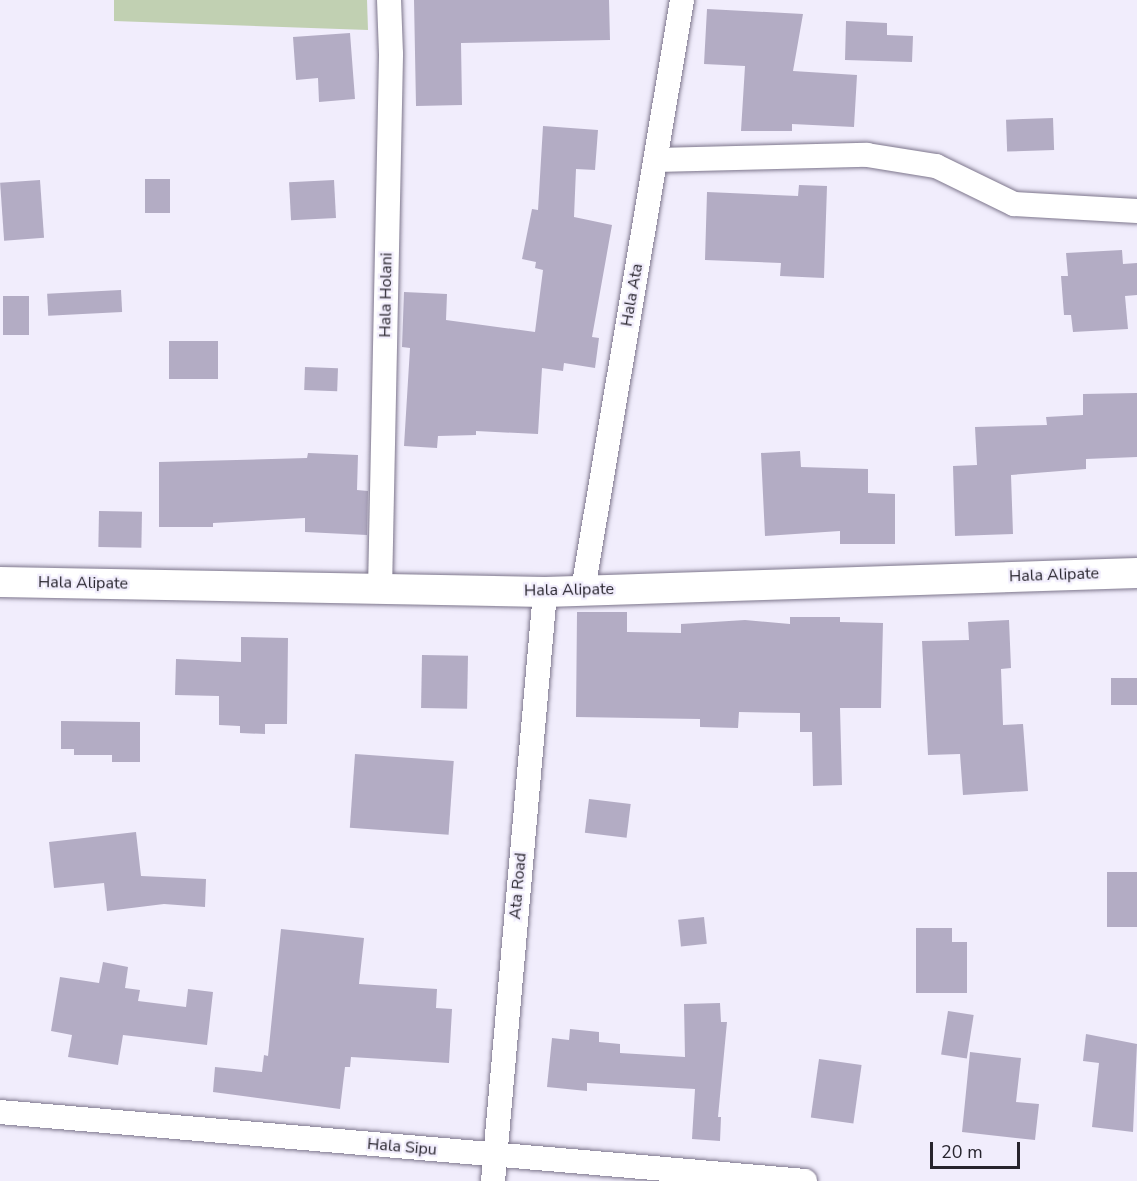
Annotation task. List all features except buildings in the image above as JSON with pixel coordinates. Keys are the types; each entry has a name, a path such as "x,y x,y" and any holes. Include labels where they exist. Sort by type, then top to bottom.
{"street":[{"name":"Hala Holani","path":"380,590 391,54 389,0"},
{"name":"Hala Ata","path":"583,590 682,0"},
{"path":"656,159 867,155 936,166 1014,204 1137,211"},
{"name":"Hala Alipate","path":"0,582 545,592 1137,573"},
{"name":"Ata Road","path":"493,1181 545,592"},
{"name":"Hala Sipu","path":"0,1112 804,1181"}],"green space":[{"path":"114,0 367,0 368,30 114,21"}]}
